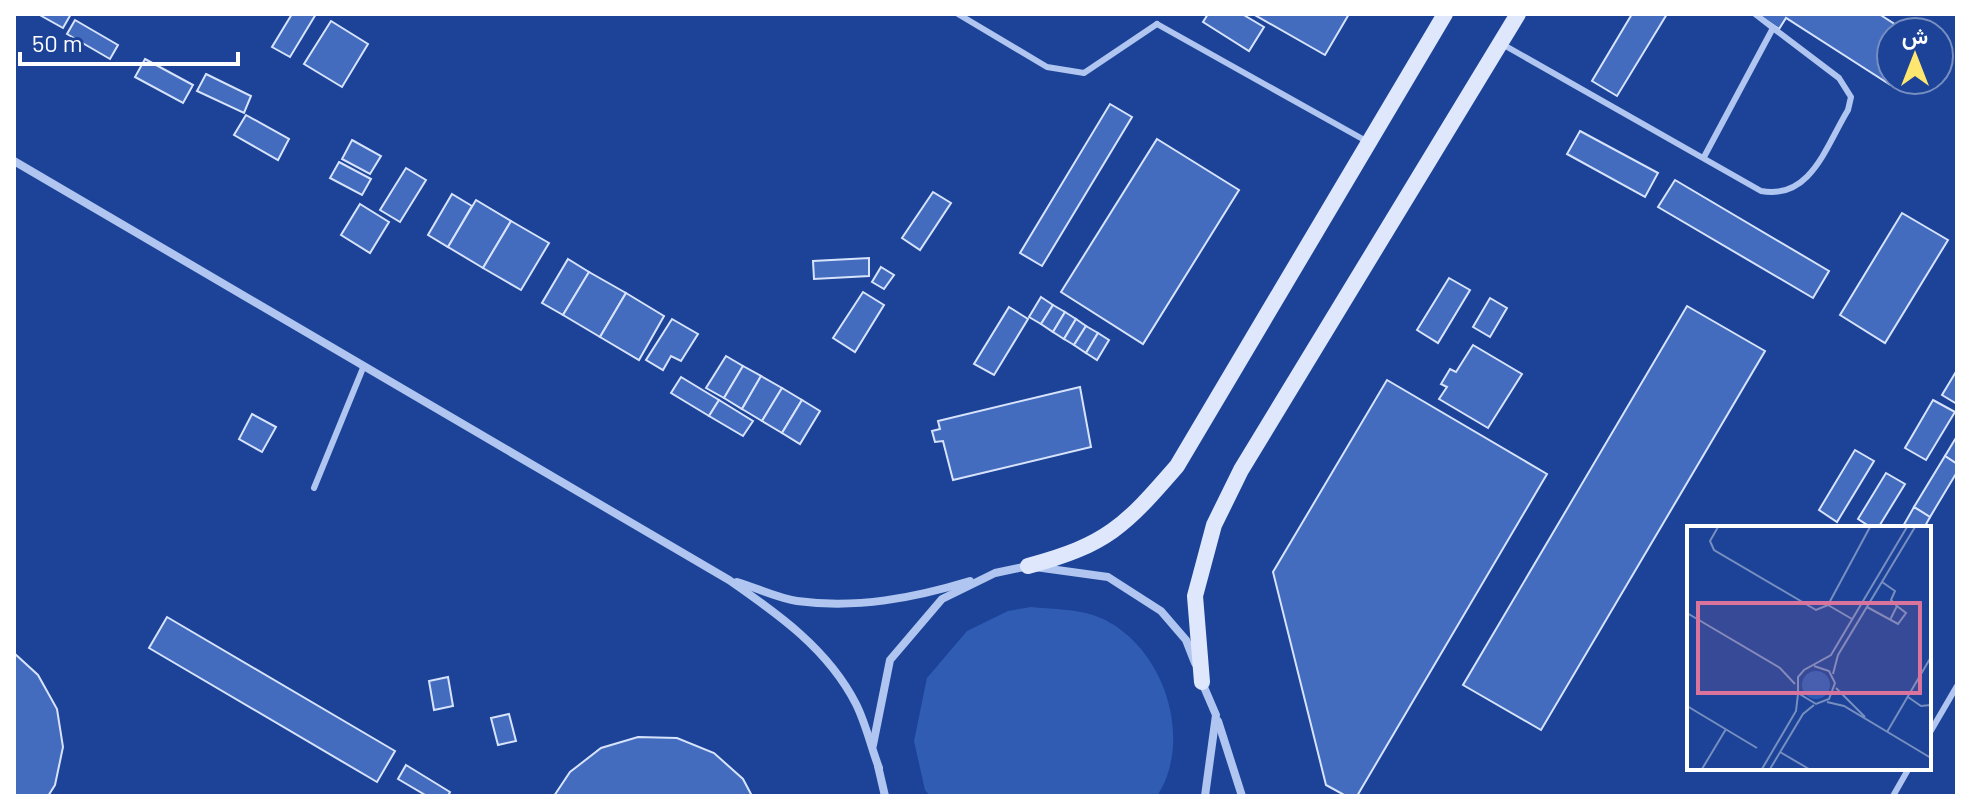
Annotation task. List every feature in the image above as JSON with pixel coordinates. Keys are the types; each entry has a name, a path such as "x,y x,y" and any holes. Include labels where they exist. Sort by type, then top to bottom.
{"street":[{"path":"729,580 795,601 852,604 918,597 995,573 1078,553 1128,522 1177,466 1445,14"},
{"path":"1202,682 1195,596 1214,525 1241,470 1518,14"},
{"path":"14,161 729,580 783,618 827,659 856,704 879,768"},
{"path":"1028,566 1108,577 1161,611 1186,640 1216,715 1242,796"},
{"path":"885,796 873,741 890,660 942,599 995,573"},
{"path":"1205,796 1216,715"}],"lane":[{"path":"958,14 1047,67 1084,73 1157,24"},
{"path":"1155,14 1157,24 1368,142"},
{"path":"1500,43 1761,191 1780,194 1806,180 1848,110 1851,97 1848,87 1755,14"},
{"path":"1704,157 1773,28"},
{"path":"314,488 363,368"},
{"path":"1931,731 1957,686"},
{"path":"1893,796 1908,770"}],"shaded area":[{"path":"1031,607 1093,615 1117,627 1137,645 1153,667 1165,692 1172,719 1173,746 1168,772 1157,796 930,796 925,790 914,741 927,678 967,631 1008,611"}],"building":[{"path":"38,14 71,14 63,28"},
{"path":"292,14 316,14 290,57 272,47"},
{"path":"1208,14 1242,14 1264,27 1249,51 1203,22"},
{"path":"1253,14 1349,14 1325,55"},
{"path":"1632,14 1667,14 1617,96 1592,81"},
{"path":"1757,14 1879,14 1882,16 1875,16 1875,75 1786,18 1779,29"},
{"path":"75,20 118,45 110,59 67,34"},
{"path":"331,21 368,44 342,87 304,64"},
{"path":"145,59 193,85 183,103 135,77"},
{"path":"206,74 251,96 244,113 197,91"},
{"path":"1110,104 1132,117 1042,266 1020,253"},
{"path":"246,115 289,139 278,160 234,135"},
{"path":"1580,131 1658,173 1645,197 1567,154"},
{"path":"1157,139 1239,190 1143,344 1061,292"},
{"path":"352,140 381,156 370,174 342,159"},
{"path":"339,162 371,179 362,195 330,178"},
{"path":"406,168 426,180 400,222 380,210"},
{"path":"1675,180 1829,271 1813,298 1658,207"},
{"path":"933,192 951,203 920,250 902,238"},
{"path":"452,194 472,206 448,247 428,235"},
{"path":"476,200 511,221 483,268 448,247"},
{"path":"360,204 389,222 370,253 341,235"},
{"path":"1902,213 1948,240 1885,343 1840,315"},
{"path":"511,221 549,243 521,290 483,268"},
{"path":"869,258 869,276 814,279 813,261"},
{"path":"568,259 589,272 563,315 542,303"},
{"path":"881,267 894,275 884,289 872,282"},
{"path":"589,272 626,293 600,337 563,315"},
{"path":"1449,278 1470,290 1438,343 1417,330"},
{"path":"863,292 884,305 855,352 833,338"},
{"path":"626,293 664,316 639,360 600,337"},
{"path":"1041,297 1053,305 1041,324 1029,317"},
{"path":"1490,298 1507,308 1490,337 1473,327"},
{"path":"1053,305 1065,312 1053,332 1041,324"},
{"path":"1687,306 1765,351 1541,730 1463,685"},
{"path":"1009,307 1028,319 994,375 974,364"},
{"path":"1065,312 1076,319 1064,339 1053,332"},
{"path":"672,319 698,334 681,361 671,356 663,370 646,360"},
{"path":"1076,319 1086,326 1074,345 1064,339"},
{"path":"1086,326 1098,333 1086,353 1074,345"},
{"path":"1098,333 1109,340 1097,360 1086,353"},
{"path":"1473,345 1522,374 1488,428 1439,399 1447,387 1441,384 1450,369 1456,372"},
{"path":"726,356 743,366 724,398 706,388"},
{"path":"743,366 761,376 742,409 724,398"},
{"path":"1957,370 1957,404 1942,395"},
{"path":"761,376 782,388 762,421 742,409"},
{"path":"681,377 719,400 709,416 671,393"},
{"path":"1387,380 1547,474 1357,796 1346,796 1326,785 1273,572"},
{"path":"1080,387 1091,447 953,480 943,441 935,442 932,431 940,429 938,421"},
{"path":"782,388 802,400 782,433 762,421"},
{"path":"719,400 753,421 743,436 709,416"},
{"path":"802,400 820,411 800,444 782,433"},
{"path":"1933,400 1955,412 1926,460 1905,448"},
{"path":"252,414 276,427 262,452 239,439"},
{"path":"1957,436 1957,464 1945,456"},
{"path":"1855,450 1874,461 1837,522 1819,510"},
{"path":"1945,456 1957,464 1957,472 1930,517 1914,507"},
{"path":"1886,473 1905,484 1879,526 1869,526 1858,519"},
{"path":"1914,507 1930,517 1925,526 1903,526"},
{"path":"167,617 395,751 377,782 149,648"},
{"path":"14,653 38,675 57,709 63,747 55,785 48,796 14,796"},
{"path":"448,677 453,706 434,710 429,681"},
{"path":"509,714 516,741 498,745 491,718"},
{"path":"638,737 677,738 714,753 743,779 752,796 554,796 570,772 601,748"},
{"path":"406,765 450,792 448,796 427,796 398,779"}]}
